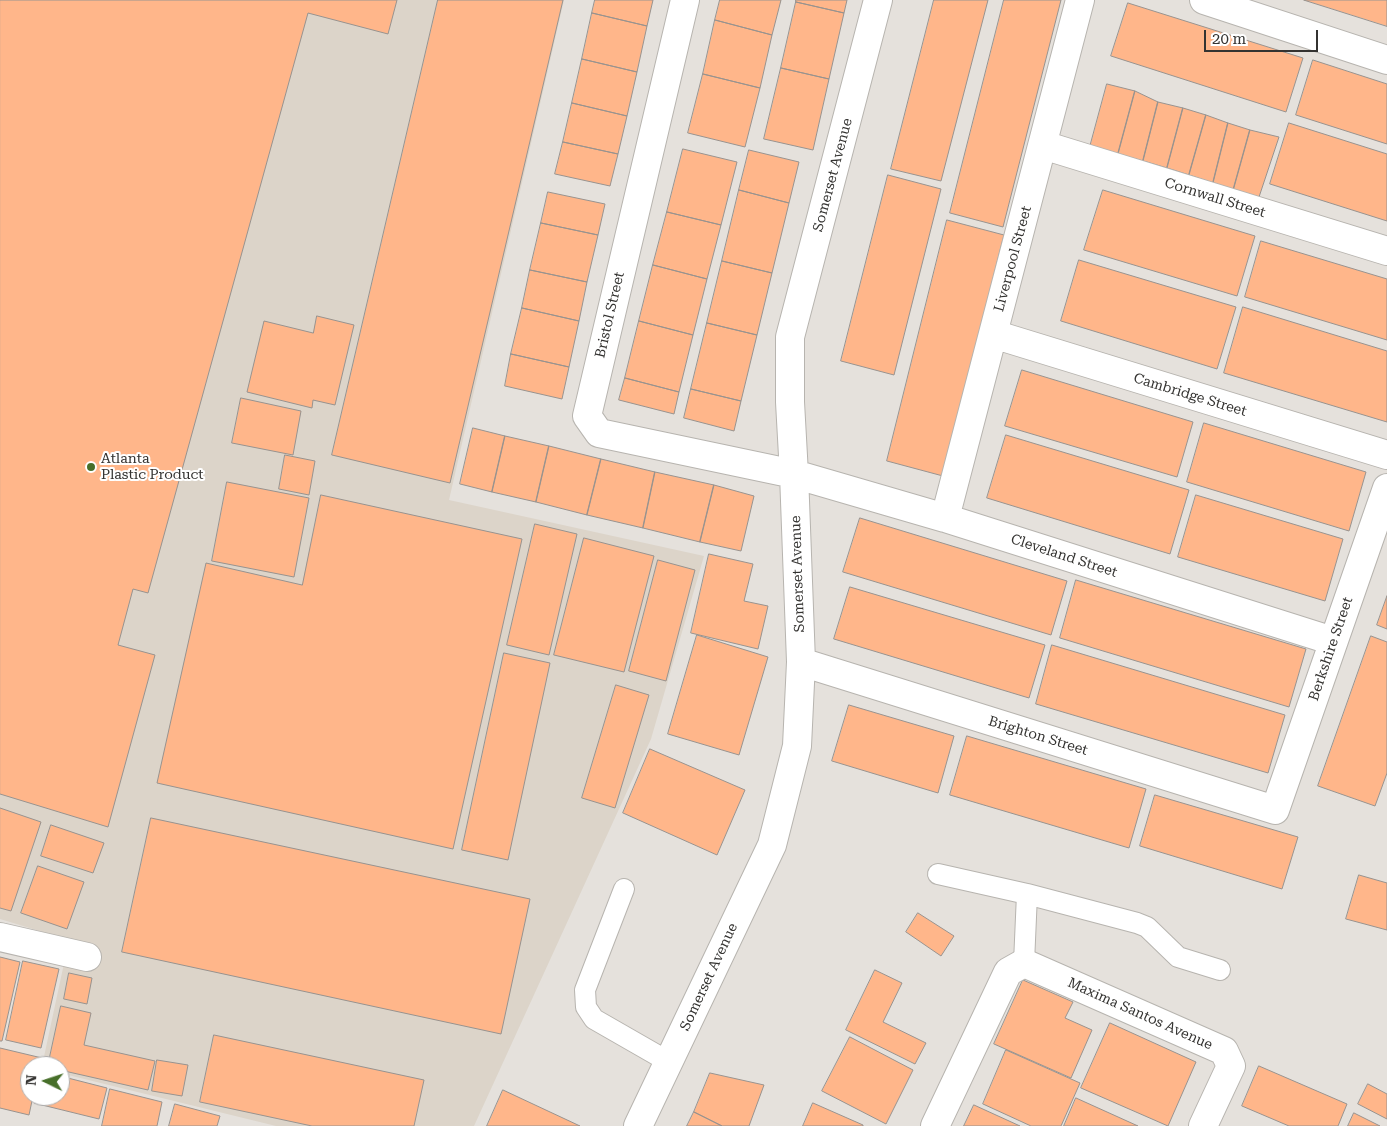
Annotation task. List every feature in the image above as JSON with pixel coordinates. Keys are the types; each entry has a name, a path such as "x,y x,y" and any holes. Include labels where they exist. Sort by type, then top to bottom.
{"street":[{"name":"Bristol Street","path":"685,0 587,416 599,433 794,474"},
{"name":"Somerset Avenue","path":"638,1126 772,845 797,746 801,662 790,402 790,337 878,0"},
{"name":"Liverpool Street","path":"945,518 1080,0"},
{"path":"1204,0 1387,60"},
{"name":"Cornwall Street","path":"1043,145 1387,251"},
{"name":"Cambridge Street","path":"993,334 1387,455"},
{"name":"Cleveland Street","path":"794,474 945,518 1334,641"},
{"name":"Berkshire Street","path":"1275,810 1387,488"},
{"name":"Brighton Street","path":"801,662 1275,810"},
{"path":"0,937 87,957"},
{"path":"935,1126 1016,967"},
{"name":"Maxima Santos Avenue","path":"1016,967 1224,1052 1231,1066 1203,1126"}],"lane":[{"path":"938,874 1027,894 1138,923 1147,927 1178,957 1220,970"},
{"path":"624,889 585,990 586,1007 594,1019 669,1062"},
{"path":"1016,967 1027,894"}],"shaded area":[{"path":"0,0 564,0 449,500 704,556 651,739 474,1126 276,1126 70,1075 70,1056 44,1056 69,940 0,919"}],"building":[{"name":"Atlanta Plastic Product","path":"0,0 397,0 388,34 308,13 148,593 133,589 118,645 155,655 108,827 0,794"},
{"path":"438,0 563,0 450,483 332,455"},
{"path":"595,0 653,0 647,26 592,13"},
{"path":"720,0 781,0 772,35 715,20"},
{"path":"796,0 847,0 844,13 796,2"},
{"path":"934,0 988,0 941,181 891,169"},
{"path":"1004,0 1061,0 1003,227 950,213"},
{"path":"1304,0 1387,0 1387,26"},
{"path":"796,2 844,13 829,79 781,68"},
{"path":"1128,3 1303,58 1286,112 1111,56"},
{"path":"592,13 647,26 637,72 582,59"},
{"path":"715,20 772,35 760,88 703,74"},
{"path":"582,59 637,72 627,116 572,103"},
{"path":"1313,60 1387,84 1387,144 1296,115"},
{"path":"781,68 829,79 813,150 764,139"},
{"path":"703,74 760,88 745,147 688,133"},
{"path":"1107,84 1135,91 1118,154 1090,147"},
{"path":"1135,91 1158,102 1143,161 1118,154"},
{"path":"1158,102 1183,108 1167,168 1143,161"},
{"path":"572,103 627,116 618,154 563,142"},
{"path":"1183,108 1206,115 1189,175 1167,168"},
{"path":"1206,115 1228,123 1213,183 1189,175"},
{"path":"1228,123 1250,130 1233,191 1213,183"},
{"path":"1289,123 1387,154 1387,221 1270,184"},
{"path":"1250,130 1279,137 1259,197 1233,191"},
{"path":"563,142 618,154 610,186 555,174"},
{"path":"683,149 737,162 721,225 667,212"},
{"path":"749,150 799,162 789,203 739,190"},
{"path":"888,175 941,189 894,375 841,361"},
{"path":"739,190 789,203 772,273 722,261"},
{"path":"1103,190 1255,236 1237,296 1084,250"},
{"path":"548,192 605,204 598,235 541,223"},
{"path":"667,212 721,225 707,279 653,265"},
{"path":"947,220 1004,235 943,476 887,461"},
{"path":"541,223 598,235 587,282 530,270"},
{"path":"1261,241 1387,279 1387,340 1245,297"},
{"path":"1079,260 1236,307 1217,369 1061,321"},
{"path":"722,261 772,273 757,335 707,323"},
{"path":"653,265 707,279 693,335 639,321"},
{"path":"530,270 587,282 579,321 522,308"},
{"path":"1243,307 1387,351 1387,422 1224,373"},
{"path":"522,308 579,321 569,367 511,354"},
{"path":"317,316 354,325 335,405 313,400 312,408 247,392 264,321 313,333"},
{"path":"639,321 693,335 679,392 625,378"},
{"path":"707,323 757,335 741,401 691,389"},
{"path":"511,354 569,367 562,399 505,386"},
{"path":"1022,370 1193,422 1177,477 1005,426"},
{"path":"625,378 679,392 674,414 619,400"},
{"path":"691,389 741,401 734,431 684,418"},
{"path":"241,398 301,411 293,455 232,443"},
{"path":"1204,423 1366,472 1349,531 1187,482"},
{"path":"473,428 505,436 492,492 460,484"},
{"path":"1006,435 1189,490 1170,554 987,498"},
{"path":"505,436 549,446 536,502 492,492"},
{"path":"549,446 601,459 587,515 536,502"},
{"path":"285,455 315,461 309,495 279,489"},
{"path":"601,459 655,472 643,528 587,515"},
{"path":"655,472 714,485 700,542 643,528"},
{"path":"227,482 309,498 294,577 212,561"},
{"path":"714,485 754,496 741,551 700,542"},
{"path":"321,495 522,539 453,849 157,783 206,563 302,585"},
{"path":"1196,495 1343,539 1325,601 1178,557"},
{"path":"860,518 1067,581 1051,635 843,572"},
{"path":"535,524 577,534 549,655 507,645"},
{"path":"584,538 654,556 624,672 554,655"},
{"path":"709,554 753,564 744,601 768,606 758,649 691,633"},
{"path":"658,560 695,570 666,681 629,671"},
{"path":"1076,580 1306,649 1289,707 1060,638"},
{"path":"850,587 1045,645 1029,698 834,639"},
{"path":"1387,596 1387,629 1377,625"},
{"path":"697,635 768,657 739,755 668,734"},
{"path":"1371,636 1387,642 1387,773 1375,806 1318,786"},
{"path":"1052,645 1285,715 1268,773 1036,704"},
{"path":"504,653 550,663 508,860 462,850"},
{"path":"616,685 649,695 615,808 582,798"},
{"path":"849,705 954,736 938,793 832,761"},
{"path":"967,736 1146,789 1129,848 950,795"},
{"path":"650,749 745,790 717,855 623,813"},
{"path":"1155,795 1298,837 1282,889 1140,846"},
{"path":"0,808 41,822 11,911 0,908"},
{"path":"151,818 530,899 501,1034 122,952"},
{"path":"51,825 104,843 93,873 41,856"},
{"path":"38,866 84,882 67,929 21,913"},
{"path":"1359,875 1387,883 1387,930 1346,919"},
{"path":"918,913 954,936 941,956 906,932"},
{"path":"0,957 20,962 2,1041 0,1041"},
{"path":"23,961 59,969 41,1048 6,1040"},
{"path":"875,970 902,983 883,1022 926,1043 915,1064 846,1030"},
{"path":"69,973 92,978 87,1004 64,999"},
{"path":"1023,980 1073,1002 1065,1018 1092,1030 1071,1078 994,1044"},
{"path":"61,1006 91,1013 84,1045 155,1061 148,1090 70,1072 70,1056 50,1056"},
{"path":"1110,1023 1196,1062 1168,1126 1081,1088"},
{"path":"214,1035 424,1080 414,1126 312,1126 200,1102"},
{"path":"850,1037 913,1070 886,1124 822,1091"},
{"path":"0,1048 34,1056 20,1056 20,1106 31,1106 29,1115 0,1108"},
{"path":"1006,1050 1080,1083 1061,1126 1031,1126 983,1104"},
{"path":"157,1060 188,1065 182,1096 152,1091"},
{"path":"1259,1066 1347,1104 1338,1126 1289,1126 1242,1106"},
{"path":"710,1073 764,1085 749,1126 722,1126 694,1112"},
{"path":"70,1079 107,1088 99,1119 46,1106 70,1106"},
{"path":"1368,1084 1387,1094 1387,1119 1358,1104"},
{"path":"110,1089 162,1102 157,1126 102,1126"},
{"path":"503,1090 580,1126 487,1126"},
{"path":"1076,1098 1138,1126 1064,1126"},
{"path":"813,1103 863,1125 863,1126 803,1126"},
{"path":"175,1104 220,1116 217,1126 169,1126"},
{"path":"974,1105 1020,1126 964,1126"},
{"path":"694,1112 722,1126 687,1126"},
{"path":"1354,1113 1380,1126 1348,1126"}],"place":[{"name":"Atlanta Plastic Product","path":"91,467"}]}
